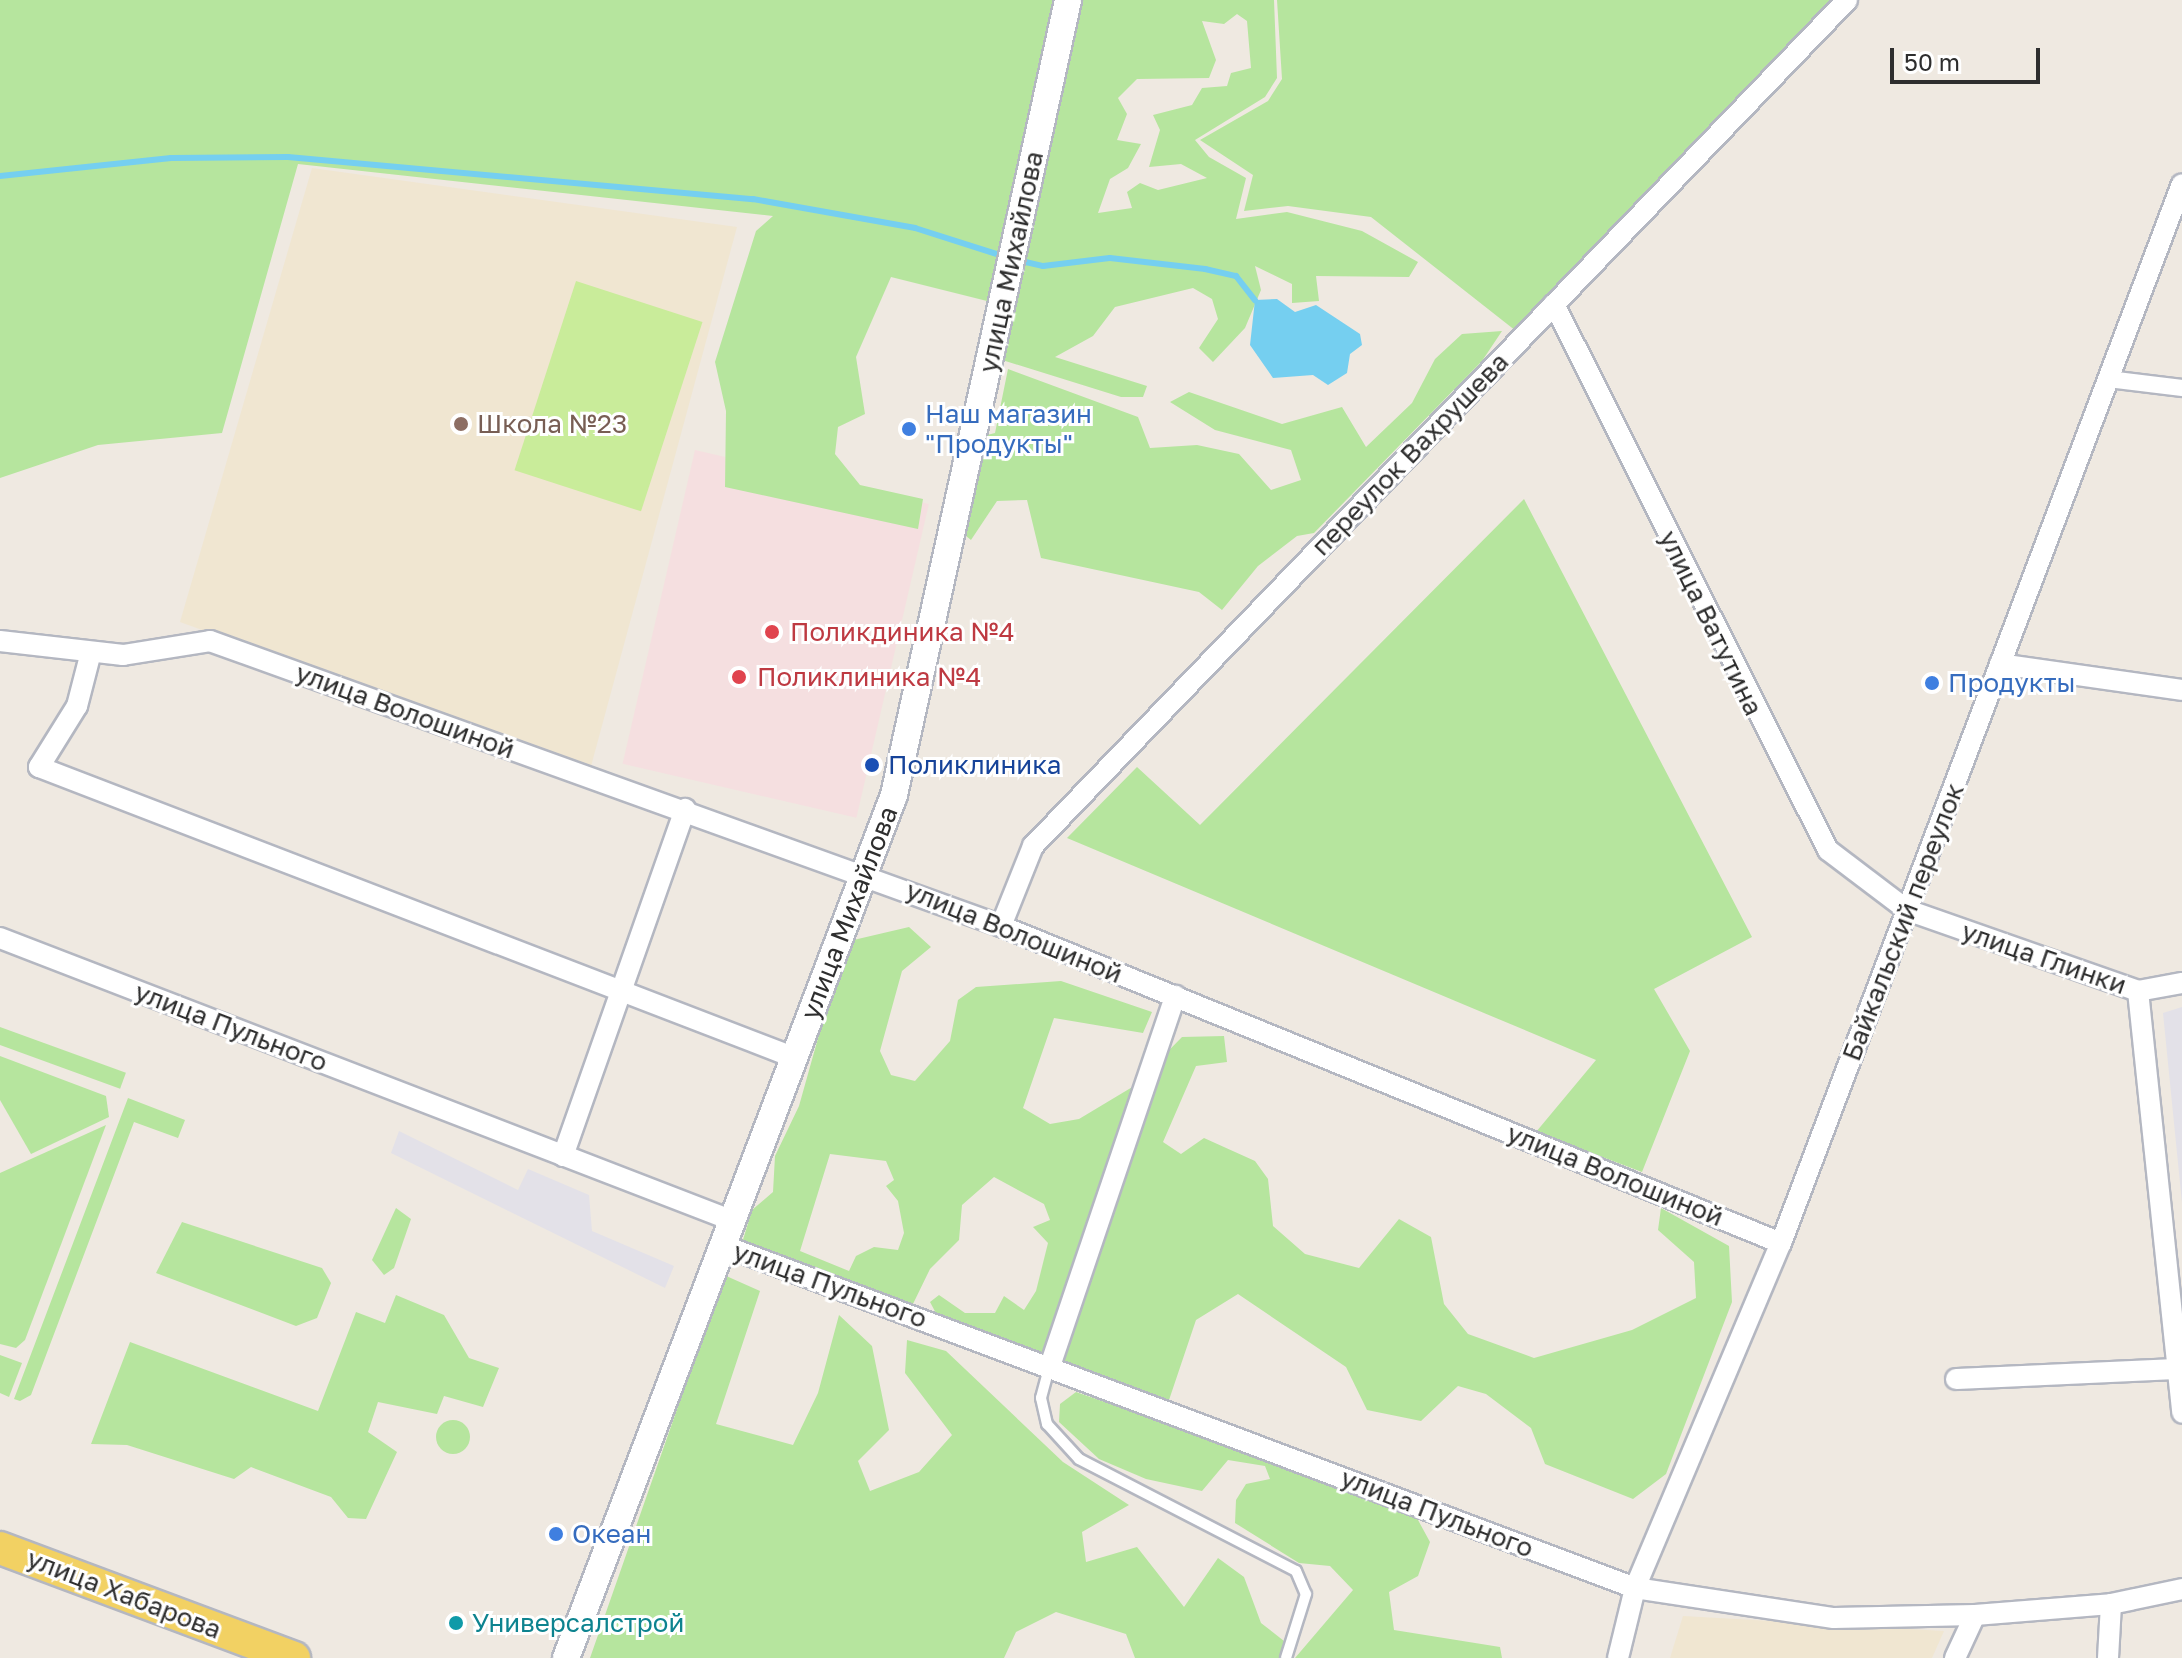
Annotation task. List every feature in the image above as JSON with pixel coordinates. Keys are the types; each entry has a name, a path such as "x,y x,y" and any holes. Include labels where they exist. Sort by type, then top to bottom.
{"main road":[{"name":"улица Хабарова","path":"0,1548 294,1658"}],"street":[{"name":"улица Михайлова","path":"566,1658 894,795 1068,0"},
{"name":"переулок Вахрушева","path":"1001,926 1033,846 1847,0"},
{"name":"Байкальский переулок","path":"1618,1658 1635,1588 1781,1243 2182,184"},
{"name":"улица Ватутина","path":"1554,304 1808,819 1848,869 1907,910"},
{"path":"2108,379 2182,388"},
{"name":"улица Волошиной","path":"0,641 123,655 210,641 864,873 1781,1243"},
{"path":"91,652 77,706 39,767 793,1057"},
{"path":"2000,664 2182,690"},
{"path":"563,1156 685,809"},
{"name":"улица Глинки","path":"1907,910 2138,991 2182,983"},
{"name":"улица Пульного","path":"0,938 731,1220"},
{"path":"2138,991 2182,1413"},
{"path":"1050,1366 1175,996"},
{"name":"улица Пульного","path":"722,1245 1635,1588 1834,1618 1975,1615 2111,1604 2182,1589"},
{"path":"1956,1379 2177,1369"},
{"path":"2108,1658 2111,1604"},
{"path":"1955,1658 1975,1615"}],"lane":[{"path":"1050,1366 1041,1398 1047,1424 1079,1459 1296,1571 1306,1594 1286,1658"}],"shaded area":[{"name":"Школа №23","path":"312,168 737,227 590,770 180,622"},
{"name":"Поликдиника №4","path":"695,450 929,504 856,818 623,764"},
{"path":"2182,1007 2182,1203 2163,1013"},
{"path":"399,1131 518,1190 528,1169 589,1195 592,1231 674,1266 665,1288 391,1153"},
{"path":"1683,1616 1944,1631 1932,1658 1670,1658"}],"green space":[{"path":"0,0 1055,0 995,303 891,277 856,357 865,414 838,427 835,454 860,485 923,499 918,529 725,487 726,411 715,362 756,231 773,216 298,164 222,433 98,445 0,478"},
{"path":"1073,0 1274,0 1277,78 1265,97 1195,140 1209,157 1246,178 1236,219 1287,212 1362,231 1418,262 1409,277 1316,276 1319,301 1292,303 1292,284 1255,266 1261,290 1245,328 1213,362 1199,348 1218,319 1212,299 1193,288 1115,307 1093,336 1055,357 1147,386 1143,397 1121,397 999,359","holes":["1237,14 1247,21 1251,68 1231,73 1227,86 1202,88 1192,105 1153,115 1160,130 1149,167 1181,164 1207,178 1158,190 1140,183 1127,192 1132,208 1098,213 1110,179 1128,168 1141,144 1117,140 1127,114 1118,98 1137,79 1209,78 1216,60 1202,21 1224,24"]},
{"path":"1277,0 1835,0 1516,331 1371,217 1288,206 1244,211 1253,175 1200,140 1268,101 1282,79"},
{"path":"576,281 702,322 641,511 515,470"},
{"path":"1502,331 1482,361 1314,533 1297,536 1258,566 1222,610 1199,592 1041,558 1027,500 997,501 971,540 961,532 983,436 995,433 1008,369 1138,417 1150,448 1197,445 1239,454 1271,490 1301,480 1291,450 1215,430 1170,402 1189,392 1282,424 1342,407 1366,447 1412,403 1435,359 1462,334"},
{"path":"1524,499 1752,937 1654,989 1690,1051 1642,1172 1536,1132 1596,1060 1067,838 1137,767 1200,825"},
{"path":"909,927 931,947 902,971 880,1051 891,1075 915,1081 950,1041 958,1000 976,987 1061,981 1152,1012 1143,1033 1054,1018 1023,1108 1050,1124 1079,1119 1134,1086 1182,1037 1224,1036 1227,1062 1196,1066 1163,1142 1181,1154 1204,1138 1255,1161 1268,1179 1273,1226 1305,1254 1359,1268 1399,1219 1431,1237 1444,1304 1468,1334 1534,1358 1632,1330 1696,1298 1694,1262 1658,1230 1661,1208 1729,1246 1732,1302 1666,1474 1633,1499 1545,1464 1531,1428 1486,1394 1458,1386 1421,1421 1367,1410 1346,1367 1238,1294 1196,1320 1168,1403 938,1317 930,1302 939,1295 965,1313 995,1313 1004,1296 1024,1310 1036,1291 1048,1243 1033,1227 1050,1220 1044,1204 994,1177 962,1205 959,1240 930,1269 912,1306 742,1243 752,1210 773,1192 775,1156 799,1106 845,942","holes":["830,1154 886,1161 894,1180 886,1186 898,1201 904,1233 898,1250 874,1247 856,1256 849,1271 800,1251"]},
{"path":"0,1027 126,1073 120,1089 0,1045"},
{"path":"0,1056 106,1096 109,1117 31,1154 0,1100"},
{"path":"128,1098 185,1120 178,1138 134,1122 31,1395 20,1401 14,1399"},
{"path":"106,1125 25,1340 16,1348 0,1344 0,1173"},
{"path":"396,1208 411,1219 394,1268 384,1275 372,1260"},
{"path":"182,1222 322,1268 331,1283 317,1318 296,1326 156,1273"},
{"path":"724,1275 760,1291 716,1424 793,1445 818,1393 839,1315 872,1346 889,1430 858,1461 870,1491 919,1472 952,1435 905,1373 907,1340 946,1351 1063,1462 1129,1505 1082,1532 1086,1562 1137,1547 1184,1607 1218,1558 1244,1577 1261,1623 1284,1641 1279,1658 1135,1658 1126,1634 1056,1612 1016,1632 1004,1658 590,1658"},
{"path":"396,1295 444,1315 469,1358 499,1368 483,1407 444,1396 437,1414 378,1402 368,1432 397,1452 366,1519 348,1518 331,1497 251,1467 234,1479 127,1445 91,1444 130,1342 318,1411 356,1312 385,1323"},
{"path":"0,1355 22,1363 9,1397 0,1393"},
{"path":"1076,1392 1412,1509 1430,1542 1418,1576 1389,1592 1394,1630 1500,1647 1502,1658 1295,1658 1353,1590 1330,1566 1299,1563 1235,1523 1236,1500 1246,1484 1270,1479 1265,1466 1228,1460 1202,1491 1146,1479 1099,1459 1059,1422 1060,1404"},
{"path":"453,1420 465,1425 470,1437 465,1449 453,1454 441,1449 436,1437 441,1425"}],"water":[{"path":"1277,299 1295,312 1316,305 1360,334 1362,345 1350,354 1347,373 1328,385 1313,375 1273,378 1250,345 1255,300"}],"waterway":[{"path":"0,176 171,158 288,157 753,199 915,228 1006,257"},
{"path":"1017,260 1043,266 1110,258 1205,269 1236,276 1255,300"}],"place":[{"name":"Школа №23","path":"461,424"},
{"name":"Наш магазин \"Продукты\"","path":"909,429"},
{"name":"Поликдиника №4","path":"772,632"},
{"name":"Поликлиника №4","path":"739,677"},
{"name":"Продукты","path":"1932,683"},
{"name":"Поликлиника","path":"872,765"},
{"name":"Океан","path":"556,1534"},
{"name":"Универсалстрой","path":"456,1623"}]}
